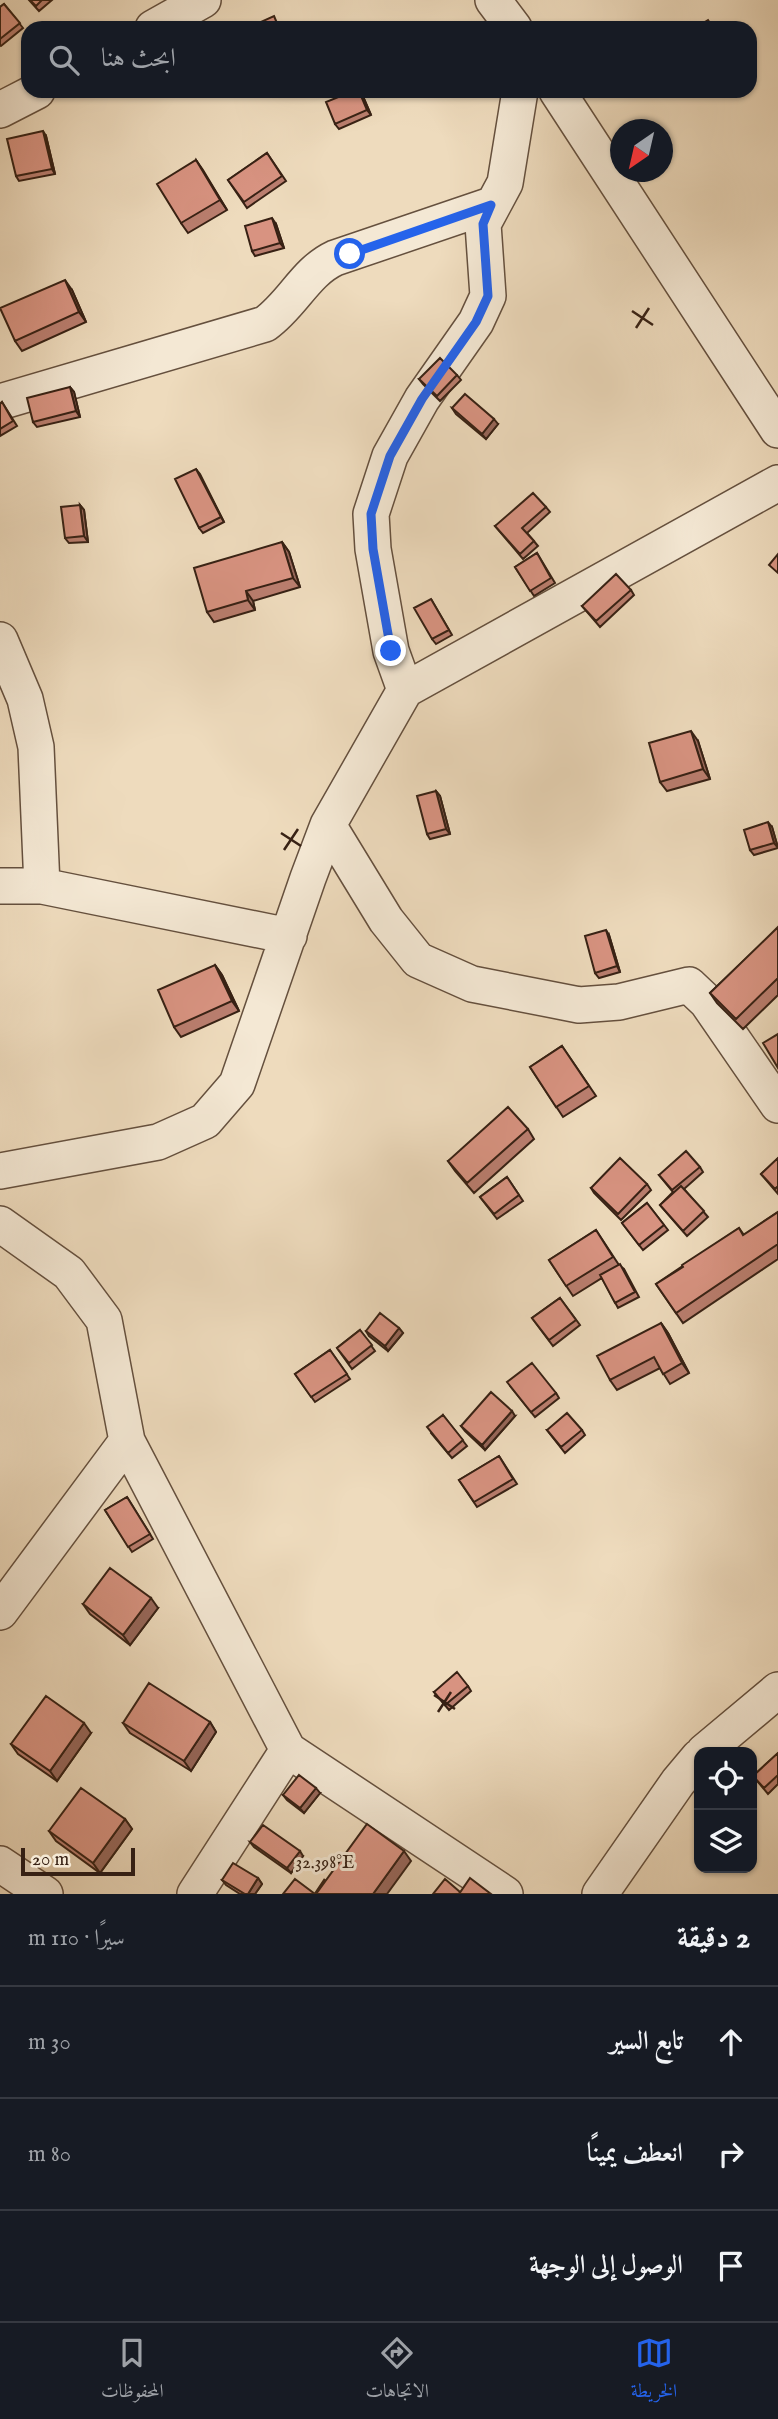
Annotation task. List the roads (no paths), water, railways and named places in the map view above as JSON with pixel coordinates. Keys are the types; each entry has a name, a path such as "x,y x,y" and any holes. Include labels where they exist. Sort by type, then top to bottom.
{"street":[{"path":"166,21 203,0"},
{"path":"493,0 509,21"},
{"path":"0,110 23,98"},
{"path":"405,690 391,651 373,549 371,514 390,456 422,399 476,322 488,296 483,224 505,183 519,98"},
{"path":"563,98 778,430"},
{"path":"0,402 265,324 282,312 321,265 491,205"},
{"path":"0,1171 158,1142 205,1121 237,1084 328,825 405,690 778,483"},
{"path":"0,640 25,699 36,747 42,886"},
{"path":"328,825 386,920 418,960 472,984 579,1005 620,1002 689,985 707,1002 778,1105"},
{"path":"0,886 42,886 289,936"},
{"path":"0,1224 69,1273 104,1320 127,1441 288,1750 505,1894"},
{"path":"0,1612 127,1441"},
{"path":"710,1747 778,1690"},
{"path":"195,1894 288,1750"},
{"path":"600,1894 694,1763"},
{"path":"0,1864 45,1894"}]}
